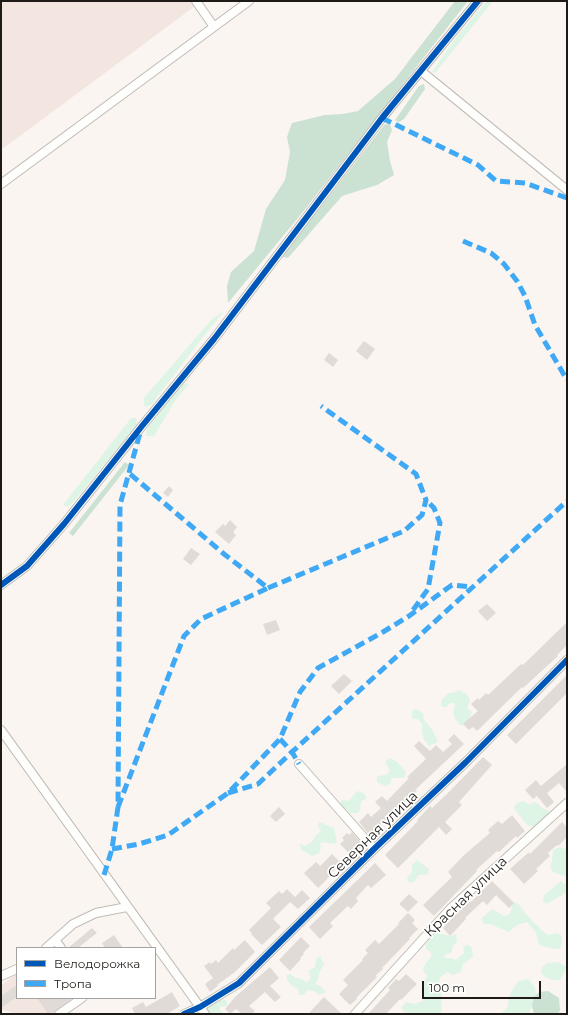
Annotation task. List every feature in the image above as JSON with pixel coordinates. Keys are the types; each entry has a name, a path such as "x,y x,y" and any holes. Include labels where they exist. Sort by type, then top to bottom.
{"street":[{"path":"196,1 214,27"},
{"path":"1,184 249,1"},
{"path":"1,585 27,566 58,530 214,339 382,118 478,1"},
{"path":"421,71 567,190"},
{"name":"Северная улица","path":"184,1014 202,1010 239,983 374,849 466,762 567,660"},
{"path":"1,730 156,947"},
{"path":"299,764 374,849"},
{"name":"Красная улица","path":"355,1014 450,909 567,803"},
{"path":"47,947 73,924 96,913 126,907"},
{"path":"56,940 60,947"},
{"path":"156,948 202,1010"},
{"path":"1,976 16,969"},
{"path":"59,1014 81,999"}],"shaded area":[{"path":"1,1 202,1 1,150"},
{"path":"16,975 16,999 83,999 62,1014 15,1014 1,1009 1,985"}],"green space":[{"path":"455,1 468,1 302,213 228,303 227,286 231,272 254,251 266,209 285,180 290,152 287,137 292,123 325,115 358,111 395,79"},
{"path":"487,1 493,1 435,73 432,72 457,36"},
{"path":"424,84 425,89 404,119 399,122 395,120 419,86"},
{"path":"385,124 390,125 392,130 387,142 394,175 377,185 342,196 288,258 282,257"},
{"path":"224,311 151,405 146,407 144,405 144,398 212,319"},
{"path":"184,383 189,384 175,401 154,436 146,436 147,428"},
{"path":"131,418 136,418 137,425 76,499 68,507 63,505 128,422"},
{"path":"125,462 129,465 73,536 69,533"},
{"path":"459,690 467,694 470,701 467,708 472,712 469,721 462,726 453,714 455,705 450,703 446,707 442,707 441,704 442,699 449,693"},
{"path":"416,709 423,713 424,720 432,729 438,742 429,746 424,740 422,724 418,719 413,719 412,716 412,711"},
{"path":"389,758 396,761 406,773 404,778 392,778 390,784 385,786 377,782 377,776 386,775 390,771 385,762"},
{"path":"357,791 364,793 367,798 361,802 358,813 350,813 346,809 342,809 340,804 342,800 349,801"},
{"path":"523,801 530,805 533,802 537,803 543,809 548,810 550,815 536,828 527,825 516,812 514,807 517,803"},
{"path":"319,822 334,828 337,842 334,844 324,842 320,843 321,848 319,853 312,856 302,850 299,844 305,846 312,842 315,836 321,831 318,827"},
{"path":"560,847 567,850 567,877 553,872 550,867 553,850"},
{"path":"417,860 429,869 427,875 419,875 414,882 409,883 407,878 412,872 412,865"},
{"path":"561,881 567,886 567,892 547,904 543,901 544,895"},
{"path":"514,902 518,904 532,921 545,933 549,935 556,933 561,935 562,942 560,949 553,949 539,945 536,933 527,922 517,925 509,932 490,924 484,924 481,919 492,909 504,916 508,915"},
{"path":"438,933 451,936 456,934 457,941 453,946 451,953 446,954 443,958 451,958 456,960 464,953 463,948 467,944 472,948 473,957 463,964 461,972 453,975 447,972 440,978 438,987 442,994 441,1014 406,1014 401,1008 406,1002 414,1004 423,1001 424,991 422,986 427,976 423,970 425,964 431,957 431,952 426,949 426,945 433,935"},
{"path":"320,956 324,965 315,984 320,986 326,992 319,995 314,991 308,990 303,995 299,995 298,989 292,986 287,980 287,975 291,974 295,978 307,982 311,978 308,971 315,967 316,959"},
{"path":"558,962 567,967 560,980 553,980 545,977 541,973 542,967 548,963"},
{"path":"528,979 535,987 536,994 529,1014 501,1014 508,1007 509,996 518,981"},
{"path":"548,991 559,998 560,1011 557,1014 534,1014 532,1006 534,997 539,992"},
{"path":"223,999 227,1001 227,1006 220,1007 220,1010 224,1014 209,1014 207,1010 209,1004"}],"building":[{"path":"364,341 375,349 367,360 356,351"},
{"path":"329,353 338,360 333,367 324,360"},
{"path":"169,486 173,490 168,497 163,493"},
{"path":"230,520 237,527 233,532 236,535 229,544 215,532 223,524 225,526"},
{"path":"191,548 200,554 191,565 183,559"},
{"path":"487,604 496,613 487,621 478,611"},
{"path":"276,620 280,630 267,635 263,624"},
{"path":"567,622 567,645 557,655 558,656 523,688 522,687 477,731 473,727 469,730 463,724 478,711 471,704 478,698 479,700 486,693 488,695 521,664 523,665"},
{"path":"344,674 352,681 339,694 331,686"},
{"path":"567,675 567,693 516,744 507,735"},
{"path":"454,734 464,744 415,790 417,791 370,836 359,822 368,813 371,817 381,808 375,802 382,796 387,801 409,778 407,777 426,759 414,746 419,741 430,751 436,745 443,752 452,744 448,740"},
{"path":"483,757 492,765 459,802 462,805 445,822 452,829 446,835 439,827 398,868 385,855 418,821 417,820 430,806 432,808"},
{"path":"567,764 567,792 559,783 547,793 554,802 547,808 537,796 533,799 525,790 536,780 541,786"},
{"path":"279,807 285,814 276,822 270,816"},
{"path":"512,815 525,831 517,838 516,836 499,852 497,851 476,870 477,871 434,916 423,905 452,877 448,872 464,855 490,833 488,830 498,821 502,824"},
{"path":"562,822 567,827 567,837 548,853 550,856 536,869 538,871 524,884 510,869 529,852 530,854"},
{"path":"352,832 363,845 352,856 340,844 344,840 342,838 347,833 349,835"},
{"path":"332,854 341,863 318,888 304,873 316,862 320,866"},
{"path":"375,863 386,875 371,888 368,885 356,898 358,901 351,909 348,906 330,923 333,926 320,939 309,927"},
{"path":"492,881 514,903 509,908 496,895 487,905 483,901 465,918 466,919 450,936 443,928"},
{"path":"287,889 295,897 302,890 310,898 298,909 290,902 273,919 281,927 262,945 249,930 271,908 266,903 279,891 282,894"},
{"path":"409,894 418,902 408,912 399,904"},
{"path":"408,913 415,920 412,923 418,929 375,976 377,977 350,1005 339,994 348,985 343,980 363,960 362,959 368,953 365,950 375,940 379,944"},
{"path":"92,928 97,933 79,947 69,947"},
{"path":"114,935 122,947 104,947 102,943"},
{"path":"301,937 310,946 290,971 279,960"},
{"path":"245,940 255,952 235,972 210,992 205,984 213,978 204,966 210,962 211,964 216,960 218,963 233,948 234,950"},
{"path":"270,967 279,978 270,986 281,997 275,1002 265,992 249,1006 255,1011 252,1014 242,1014 236,1009 230,1014 225,1009 235,997"},
{"path":"406,974 417,984 386,1014 368,1014 390,990 388,988 396,979 399,981"},
{"path":"16,986 16,998 1,1008 1,996"},
{"path":"172,992 180,1006 167,1014 135,1014 132,1008 143,1002 146,1007"},
{"path":"324,997 342,1014 308,1014"},
{"path":"38,999 71,999 51,1014 48,1014"}],"marked path":[{"path":"382,118 478,165 496,181 525,183 567,198"},
{"path":"463,241 491,253 504,264 517,281 525,296 535,325 567,380"},
{"path":"268,588 404,531 422,515 426,500 416,474 321,406"},
{"path":"104,875 112,849 118,807 120,505 140,433"},
{"path":"118,807 184,636 201,619 268,588 224,554 129,473"},
{"path":"413,610 428,589 440,523 434,508 426,500"},
{"path":"228,793 258,784 567,501"},
{"path":"112,849 139,844 168,835 228,793 280,739 300,692 318,668 409,616 452,585 473,587"},
{"path":"280,739 292,752 299,764"}],"cycle path":[{"path":"1,585 27,566 64,524 214,339 382,118 478,1"},
{"path":"184,1014 200,1007 239,983 374,849 466,762 567,660"}]}
